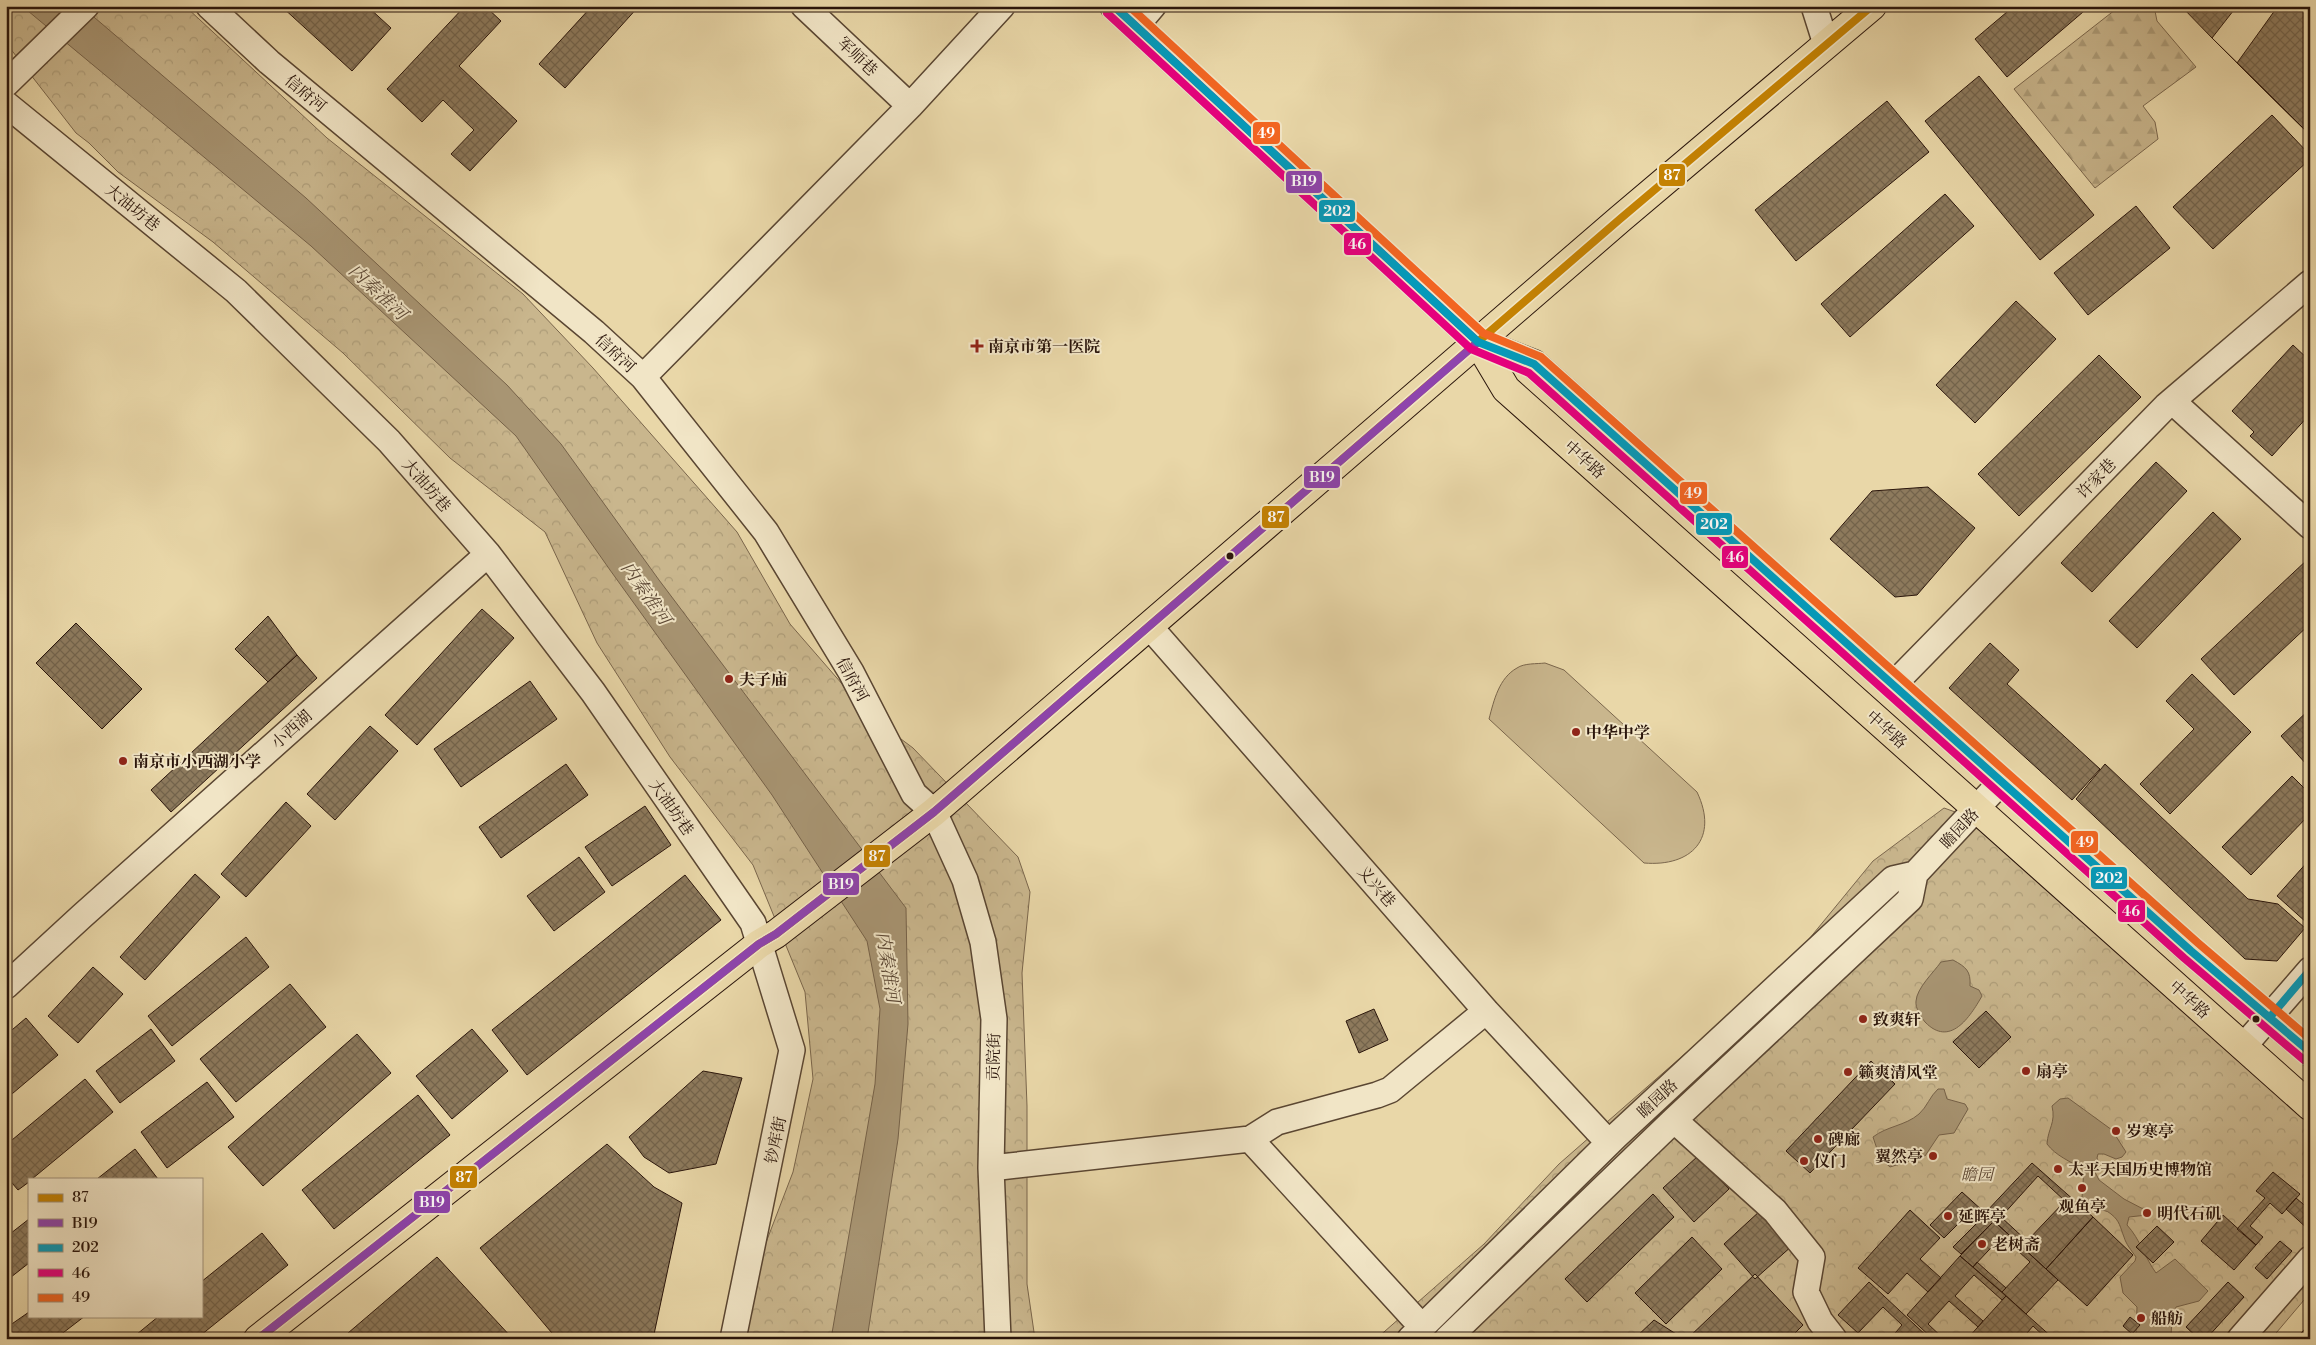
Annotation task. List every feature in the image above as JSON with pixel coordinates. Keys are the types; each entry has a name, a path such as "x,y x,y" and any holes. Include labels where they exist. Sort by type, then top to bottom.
{"main road":[{"name":"中华路","path":"1114,6 1145,16 1478,342 1506,388 2310,1106"},
{"path":"258,1339 768,939 934,812 1478,342 1872,6"},
{"name":"中华路","path":"1478,342 1534,364 2191,950 2310,1052"}],"street":[{"path":"14,77 86,6"},
{"name":"信府河","path":"209,6 269,62 594,332 643,377 766,532 851,672 914,794"},
{"name":"军师巷","path":"804,6 910,106"},
{"path":"643,377 910,106 1002,6"},
{"path":"1814,6 1826,44"},
{"name":"大油坊巷","path":"6,104 236,291 388,442 488,554 609,716 753,923 768,939"},
{"name":"许家巷","path":"1894,684 2172,401 2310,283"},
{"path":"2172,401 2310,526"},
{"name":"小西湖","path":"6,986 488,554"},
{"name":"义兴巷","path":"1149,626 1486,1011 1612,1140"},
{"name":"瞻园路","path":"1447,1339 1674,1120 1910,899 1916,874 2002,781"},
{"name":"贡院街","path":"914,794 934,812 965,880 983,942 994,1019 991,1168 998,1339"},
{"name":"瞻园路","path":"1416,1333 1612,1140 1893,879 1916,874"},
{"name":"钞库街","path":"733,1339 792,1050 768,939"},
{"path":"2244,1047 2310,970"},
{"path":"991,1168 1250,1139 1277,1122 1390,1090 1486,1011"},
{"path":"1674,1120 1774,1211 1812,1257 1806,1292 1820,1321 1834,1339"},
{"path":"1250,1139 1416,1333"},
{"path":"1612,1140 1611,1150 1616,1158 1623,1162 1635,1158"},
{"path":"1588,1164 1599,1161 1607,1165 1612,1177 1607,1185"},
{"path":"2240,1339 2310,1259"}],"green space":[{"name":"夫子庙","path":"6,6 185,6 327,138 523,294 593,368 737,532 790,624 869,715 913,748 1018,857 1030,892 1022,973 1027,1106 1027,1284 1035,1339 744,1339 755,1296 757,1266 793,1172 813,1079 805,992 753,865 670,757 597,643 545,532 450,458 343,353 213,242 118,172 89,143 76,133 6,43"},
{"path":"2120,6 2154,6 2157,21 2196,67 2143,106 2155,122 2158,139 2095,188 2014,89"},
{"path":"1545,663 1564,670 1697,792 1703,808 1705,823 1703,836 1697,846 1688,854 1676,860 1661,863 1644,863 1489,719 1498,690 1511,672 1523,665"},
{"name":"瞻园","path":"1944,808 2009,831 2310,1105 2310,1293 2271,1339 1376,1339 1484,1244 1559,1164 1791,961 1873,861"}],"water":[{"name":"内秦淮河","path":"22,6 81,6 306,198 507,385 561,444 659,580 906,908 908,1024 898,1139 867,1339 831,1339 875,1084 880,1009 867,941 772,795 516,436 311,246"},
{"path":"1953,960 1967,970 1970,977 1970,986 1979,990 1982,996 1972,1013 1958,1027 1951,1031 1943,1032 1934,1029 1925,1022 1917,1009 1916,1001 1922,986 1941,962"},
{"path":"1938,1089 1944,1089 1947,1099 1965,1104 1968,1109 1954,1133 1939,1135 1925,1156 1890,1167 1880,1158 1873,1137 1884,1130 1914,1118"},
{"path":"2068,1098 2112,1130 2126,1152 2122,1157 2116,1159 2104,1154 2098,1154 2097,1158 2100,1165 2095,1172 2099,1180 2124,1199 2147,1211 2147,1215 2129,1217 2127,1225 2156,1273 2175,1259 2208,1291 2199,1301 2176,1307 2172,1318 2171,1336 2156,1334 2149,1339 2138,1339 2136,1333 2137,1307 2123,1293 2120,1277 2135,1261 2136,1257 2127,1245 2116,1219 2108,1212 2090,1209 2084,1204 2082,1197 2082,1169 2059,1155 2047,1144 2053,1117 2052,1106 2060,1099"}],"building":[{"path":"281,6 367,6 391,28 352,71"},
{"path":"465,6 485,6 501,21 459,66 517,121 470,171 451,154 474,130 443,100 422,122 387,89"},
{"path":"592,6 639,6 565,88 539,64"},
{"path":"2014,6 2090,6 2007,77 1975,39"},
{"path":"2181,6 2310,6 2310,135 2212,38"},
{"path":"2237,6 2310,6 2310,135 2212,38"},
{"path":"2278,6 2310,6 2310,135 2237,63"},
{"path":"1979,76 2094,215 2040,260 1925,121"},
{"path":"1887,101 1929,152 1796,261 1755,210"},
{"path":"2272,115 2310,155 2310,159 2213,249 2173,207"},
{"path":"1945,194 1974,226 1850,337 1821,304"},
{"path":"2136,206 2170,248 2088,315 2054,273"},
{"path":"2016,301 2056,339 1975,423 1936,385"},
{"path":"2293,345 2310,361 2310,414 2272,456 2250,436 2254,432 2232,411"},
{"path":"2099,355 2141,397 2019,516 1978,474"},
{"path":"2156,462 2187,491 2092,592 2061,563"},
{"path":"1928,487 1975,528 1917,595 1895,597 1830,539 1872,491"},
{"path":"2213,512 2241,539 2137,648 2109,621"},
{"path":"2308,559 2310,624 2234,695 2201,659"},
{"path":"482,609 514,638 417,745 385,715"},
{"path":"268,616 297,655 268,682 235,649"},
{"path":"76,623 142,689 102,729 36,663"},
{"path":"1990,643 2019,670 2007,684 2100,769 2072,800 1949,688"},
{"path":"297,655 317,678 171,812 151,790"},
{"path":"2192,674 2251,732 2170,814 2140,784 2194,729 2166,701"},
{"path":"530,681 557,719 461,787 434,749"},
{"path":"2310,709 2310,763 2307,765 2281,736"},
{"path":"370,726 398,751 335,820 307,794"},
{"path":"566,764 588,795 501,858 479,827"},
{"path":"2105,764 2248,899 2278,904 2305,928 2277,961 2245,959 2076,799"},
{"path":"2292,776 2310,794 2310,814 2251,875 2222,847"},
{"path":"286,802 311,826 246,897 221,874"},
{"path":"645,806 671,845 612,886 585,847"},
{"path":"579,857 605,892 554,931 527,896"},
{"path":"2310,859 2310,920 2307,923 2277,896"},
{"path":"195,874 220,897 145,980 120,957"},
{"path":"685,875 721,920 527,1075 492,1030"},
{"path":"246,937 269,967 172,1046 148,1016"},
{"path":"93,967 123,994 78,1043 48,1016"},
{"path":"290,984 326,1027 236,1102 200,1059"},
{"path":"1374,1009 1388,1040 1359,1053 1346,1021"},
{"path":"1986,1011 2011,1037 1979,1068 1953,1042"},
{"path":"26,1018 58,1055 6,1099 6,1035"},
{"path":"151,1029 175,1061 120,1103 96,1071"},
{"path":"472,1029 508,1071 452,1119 416,1076"},
{"path":"357,1034 391,1073 263,1186 228,1147"},
{"path":"1871,1061 1895,1084 1810,1173 1786,1151"},
{"path":"703,1071 742,1078 716,1164 669,1173 644,1157 629,1137"},
{"path":"85,1079 113,1112 33,1178 28,1178 28,1183 18,1190 6,1176 6,1145"},
{"path":"207,1082 234,1117 167,1168 141,1132"},
{"path":"418,1095 450,1135 334,1229 302,1190"},
{"path":"607,1144 654,1187 682,1203 653,1339 557,1339 480,1248"},
{"path":"135,1149 157,1178 98,1178"},
{"path":"1698,1156 1729,1189 1694,1222 1663,1188"},
{"path":"2032,1163 2093,1217 2046,1269 1985,1213","holes":["2038,1176 2065,1201 2027,1241 2001,1217"]},
{"path":"2273,1172 2300,1194 2282,1214 2270,1203 2250,1226 2263,1237 2256,1245 2237,1229 2265,1198 2256,1191"},
{"path":"1962,1192 1994,1221 1961,1254 1953,1247 1980,1220 1971,1211 1944,1238 1930,1225"},
{"path":"1653,1194 1674,1217 1587,1302 1565,1279"},
{"path":"2296,1198 2310,1210 2310,1231 2286,1209"},
{"path":"1761,1210 1793,1245 1755,1279 1724,1244"},
{"path":"1910,1210 1940,1238 1920,1259 1941,1278 1928,1292 1907,1273 1888,1294 1858,1268"},
{"path":"2223,1215 2256,1245 2234,1270 2201,1241"},
{"path":"2093,1217 2133,1255 2087,1306 2046,1269"},
{"path":"28,1220 28,1264 6,1281 6,1237"},
{"path":"1994,1221 2058,1280 2026,1314 2002,1292 2030,1262 2002,1236 1973,1267 1960,1256"},
{"path":"2157,1226 2174,1242 2153,1263 2136,1247"},
{"path":"262,1233 288,1265 196,1339 131,1339 157,1318 202,1318 202,1281"},
{"path":"1692,1237 1722,1269 1666,1324 1635,1293"},
{"path":"2280,1241 2292,1251 2267,1279 2255,1268"},
{"path":"1960,1256 2006,1296 2002,1300 1974,1275 1955,1296 1983,1321 1978,1327 1949,1301 1928,1324 1944,1339 1933,1339 1907,1315"},
{"path":"437,1257 513,1339 341,1339"},
{"path":"1977,1262 2006,1288 2002,1292 1973,1267"},
{"path":"1755,1274 1803,1325 1789,1339 1687,1339"},
{"path":"1869,1282 1930,1339 1890,1339 1902,1325 1883,1307 1858,1333 1838,1315"},
{"path":"2228,1282 2244,1297 2206,1339 2199,1339 2186,1327"},
{"path":"2006,1296 2054,1339 2047,1339 2033,1326 2022,1339 1967,1339"},
{"path":"28,1313 28,1318 82,1318 55,1339 6,1339 6,1328"},
{"path":"2130,1317 2140,1325 2132,1334 2123,1326"},
{"path":"1654,1320 1684,1339 1634,1339"},
{"path":"2310,1323 2310,1339 2296,1339"}],"transit line":[{"name":"B19","path":"258,1339 759,944 776,934 934,812 1478,342 1114,6"},
{"name":"202","path":"1114,6 1478,342 1534,364 2191,951 2310,1052"},
{"name":"49","path":"1129,6 1483,333 1541,357 2198,943 2310,1039"},
{"name":"87","path":"258,1339 759,944 776,934 934,812 1620,219 1872,6"},
{"name":"46","path":"1107,13 1471,349 1529,373 2184,958 2304,1060"},
{"name":"202","path":"2270,1017 2310,970"}],"place":[{"name":"南京市第一医院","path":"977,346"},
{"name":"夫子庙","path":"729,679"},
{"name":"中华中学","path":"1576,732"},
{"name":"南京市小西湖小学","path":"123,761"},
{"name":"致爽轩","path":"1863,1019"},
{"name":"扇亭","path":"2026,1071"},
{"name":"籁爽清风堂","path":"1848,1072"},
{"name":"岁寒亭","path":"2116,1131"},
{"name":"碑廊","path":"1818,1139"},
{"name":"翼然亭","path":"1933,1156"},
{"name":"仪门","path":"1804,1161"},
{"name":"太平天国历史博物馆","path":"2058,1169"},
{"name":"观鱼亭","path":"2082,1188"},
{"name":"明代石矶","path":"2147,1213"},
{"name":"延晖亭","path":"1948,1216"},
{"name":"老树斋","path":"1982,1244"},
{"name":"船舫","path":"2141,1318"}]}
